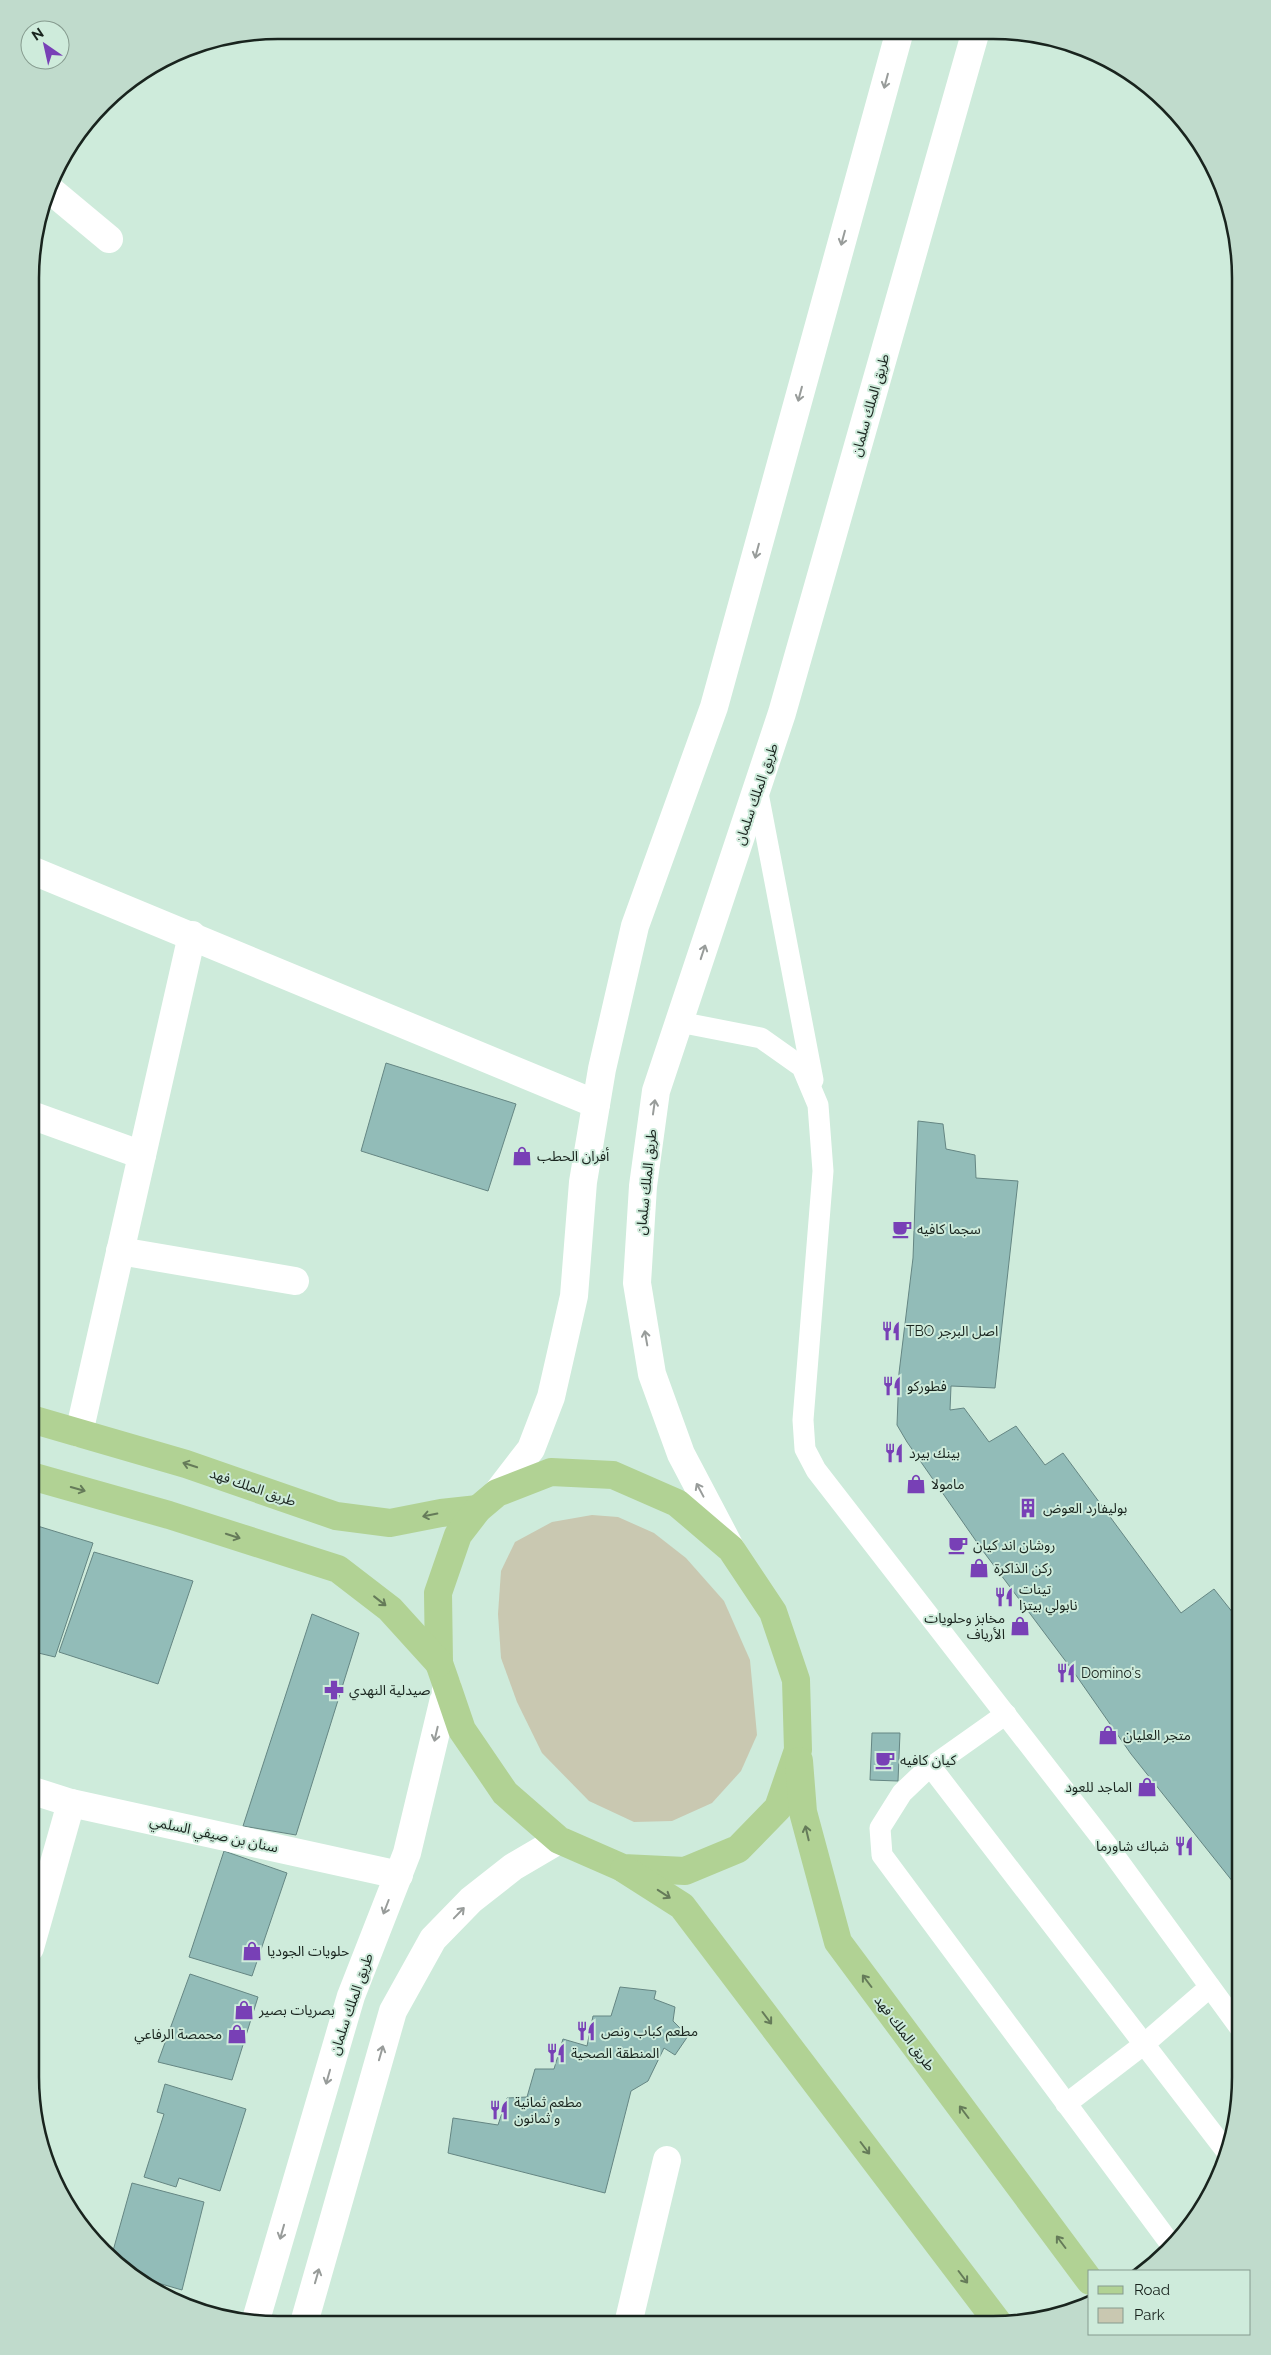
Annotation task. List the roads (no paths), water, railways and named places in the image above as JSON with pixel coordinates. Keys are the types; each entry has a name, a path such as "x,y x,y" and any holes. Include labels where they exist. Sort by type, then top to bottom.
{"main road":[{"path":"898,39 714,707 635,926 602,1069 583,1182 574,1296 551,1397 531,1449 458,1535 438,1593 443,1675 462,1730 505,1793 559,1840 623,1868 682,1906 992,2316"},
{"name":"طريق الملك سلمان","path":"731,1549 681,1454 656,1383 637,1283 643,1186 656,1091 782,713 974,39"},
{"path":"54,193 109,239"},
{"path":"39,873 596,1104"},
{"path":"79,1433 192,935"},
{"path":"39,1118 142,1155"},
{"path":"120,1251 295,1281"},
{"name":"طريق الملك فهد","path":"39,1422 186,1464 336,1516 390,1523 488,1501 551,1472 613,1475 677,1503 731,1549 773,1612 796,1680 802,1812 838,1942 1088,2278"},
{"path":"39,1478 169,1515 338,1569 390,1609 443,1675"},
{"name":"طريق الملك سلمان","path":"257,2315 351,1996 407,1853 443,1675"},
{"path":"623,1868 684,1871 738,1849 778,1808 798,1750"},
{"name":"سنان بن صيفي السلمي","path":"39,1793 71,1803 399,1875"},
{"path":"39,1916 71,1803"},
{"path":"306,2316 393,2011 433,1939 471,1900 513,1867 559,1840"},
{"path":"630,2316 667,2160"}],"lane":[{"path":"758,788 818,1105 823,1171 803,1420 805,1448 816,1470 1106,1844 1232,2017"},
{"path":"679,1022 761,1038 802,1066 818,1105"},
{"path":"1006,1714 931,1767 902,1793 880,1828 882,1855 1168,2240"},
{"path":"931,1767 1222,2146"},
{"path":"1066,2104 1143,2045 1210,1987"}],"place":[{"name":"أفران الحطب","path":"522,1156"},
{"name":"سجما كافيه","path":"902,1229"},
{"name":"TBO اصل البرجر","path":"891,1331"},
{"name":"فطوركو","path":"892,1386"},
{"name":"بينك بيرد","path":"894,1453"},
{"name":"مامولا","path":"916,1484"},
{"name":"بوليفارد العوض","path":"1028,1508"},
{"name":"روشان اند كيان","path":"958,1545"},
{"name":"ركن الذاكرة","path":"979,1568"},
{"name":"تينات نابولي بيتزا","path":"1004,1597"},
{"name":"مخابز وحلويات الأرياف","path":"1020,1626"},
{"name":"Domino's","path":"1066,1673"},
{"name":"صيدلية النهدي","path":"334,1690"},
{"name":"متجر العليان","path":"1108,1735"},
{"name":"كيان كافيه","path":"885,1760"},
{"name":"الماجد للعود","path":"1147,1787"},
{"name":"شباك شاورما","path":"1184,1846"},
{"name":"حلويات الجوديا","path":"252,1951"},
{"name":"بصريات بصير","path":"244,2010"},
{"name":"مطعم كباب ونص","path":"586,2031"},
{"name":"محمصة الرفاعي","path":"237,2034"},
{"name":"المنطقة الصحية","path":"556,2053"},
{"name":"مطعم ثمانية و ثمانون","path":"499,2110"}]}
